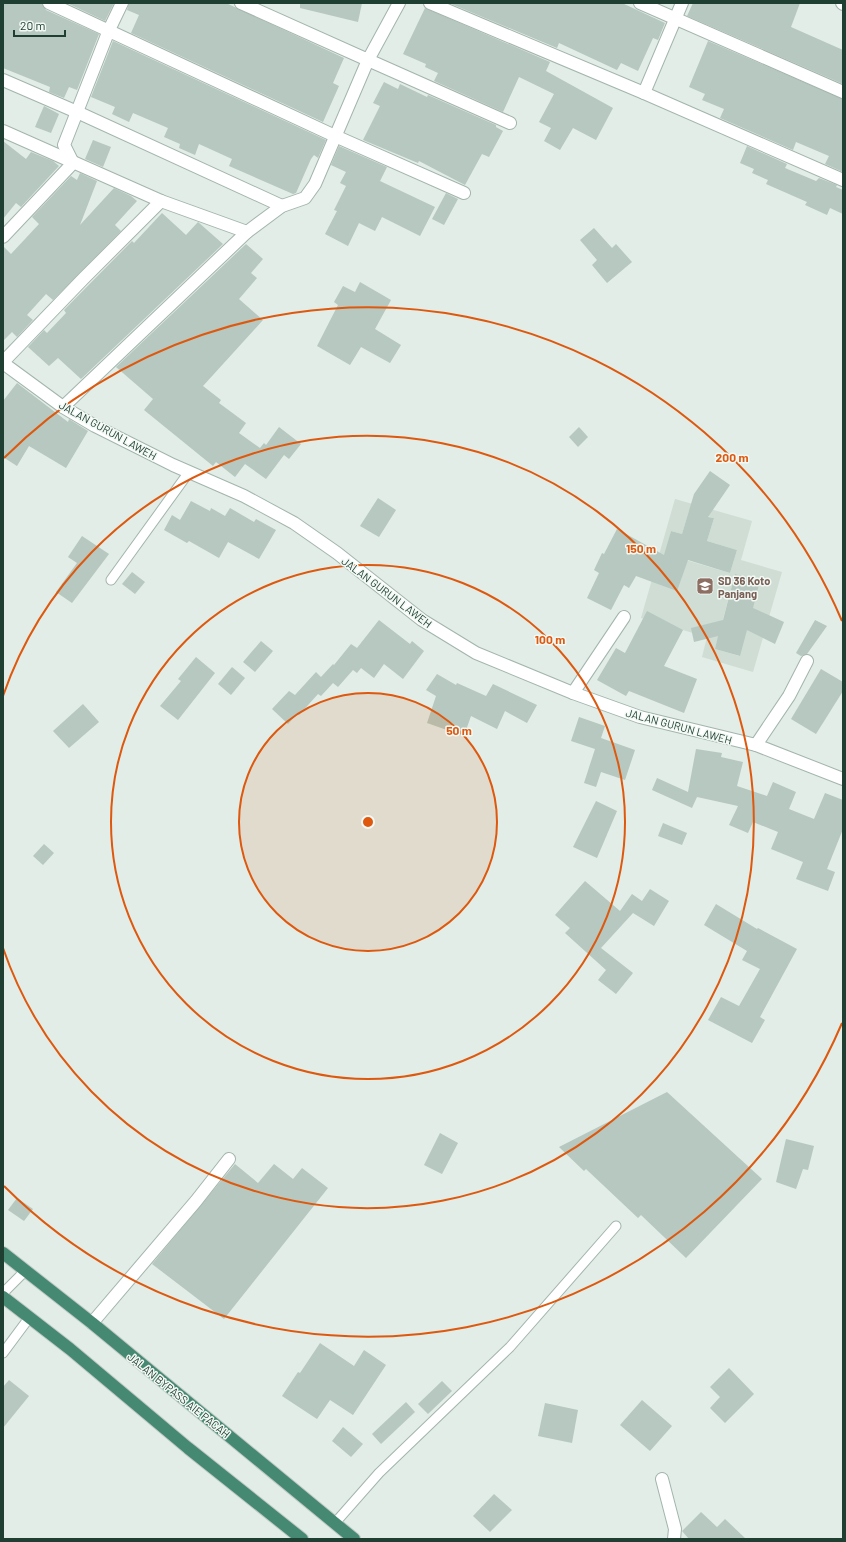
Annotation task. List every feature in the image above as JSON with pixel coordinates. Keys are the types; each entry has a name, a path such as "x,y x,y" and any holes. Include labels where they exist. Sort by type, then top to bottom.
{"highway":[{"name":"JALAN BYPASS AIE PACAH","path":"3,1253 92,1323 354,1539"},
{"path":"3,1297 70,1349 188,1448 302,1539"}],"street":[{"path":"49,3 335,136 464,193"},
{"path":"73,163 64,146 109,30 122,3"},
{"path":"241,3 510,123"},
{"path":"63,407 247,232 282,206 305,198 315,184 368,60 399,3"},
{"path":"430,3 644,93 843,180"},
{"path":"640,3 843,92"},
{"path":"644,93 682,3"},
{"path":"3,80 77,112 282,206"},
{"path":"3,131 161,201 247,232"},
{"path":"3,237 73,163"},
{"path":"3,363 83,279 161,201"},
{"name":"JALAN GURUN LAWEH","path":"3,363 63,407 95,426 189,472 244,496 294,523 337,553 422,620 476,653 573,693 640,717 756,745 843,779"},
{"path":"573,693 624,617"},
{"path":"756,745 789,696 807,661"},
{"path":"92,1323 196,1202 229,1159"},
{"path":"662,1479 675,1529 674,1539"}],"lane":[{"path":"111,580 189,472"},
{"path":"335,1523 379,1473 510,1347 616,1226"},
{"path":"3,1293 25,1271"},
{"path":"3,1353 29,1318"}],"shaded area":[{"name":"SD 36 Koto Panjang","path":"675,499 752,521 741,560 782,572 753,672 702,657 707,637 641,618","holes":["689,511 714,518 707,541 737,550 730,573 665,554 671,531 682,534","735,574 760,581 739,656 715,649"]}],"building":[{"path":"3,3 42,3 46,10 99,34 77,90 69,87 64,98 49,92 50,87 3,68"},
{"path":"67,3 114,3 105,21"},
{"path":"129,3 226,3 344,58 333,83 339,86 323,122 131,33 139,15 127,10"},
{"path":"300,3 362,3 358,22 300,8"},
{"path":"449,3 622,3 665,23 658,40 653,38 638,71 621,63 617,70 559,43 557,48"},
{"path":"693,3 800,3 791,27 843,50 843,84 687,16"},
{"path":"425,8 550,62 546,71 613,108 596,140 573,128 560,150 544,141 551,128 539,122 554,94 519,77 503,112 434,81 438,73 425,67 426,64 403,54"},
{"path":"113,41 326,140 318,158 314,155 311,159 296,193 293,194 229,166 232,159 199,144 195,155 179,148 180,144 164,137 168,128 133,113 129,122 112,114 115,107 91,97"},
{"path":"708,41 843,99 843,172 825,164 829,156 796,142 793,150 720,118 724,109 702,100 705,94 689,87"},
{"path":"384,82 398,89 400,84 427,97 428,95 496,125 496,127 503,131 489,157 482,154 465,185 419,161 418,163 363,140 380,106 373,103"},
{"path":"44,106 59,114 51,133 35,127"},
{"path":"93,140 111,147 103,167 85,159"},
{"path":"3,141 26,159 31,152 53,161 59,166 21,207 16,203 3,219"},
{"path":"339,146 387,167 380,181 435,207 420,236 382,217 375,231 359,223 348,246 325,234 337,211 334,210 346,186 340,183 346,172 331,165"},
{"path":"747,146 787,164 785,168 816,181 819,178 837,185 836,187 843,190 843,214 830,208 827,215 805,205 807,202 766,184 768,180 752,173 754,169 740,163"},
{"path":"80,173 97,181 80,225 114,188 131,196 137,201 115,225 121,231 53,300 46,294 27,315 33,320 17,337 12,332 3,341 3,246 11,254 39,224 32,217 71,176 77,180"},
{"path":"446,193 458,199 444,225 432,219"},
{"path":"162,213 186,235 198,222 223,244 81,379 58,358 49,366 28,347 44,330 47,333 66,313 64,310 132,241 134,243"},
{"path":"594,228 612,248 616,244 632,262 607,283 592,265 597,260 580,240"},
{"path":"246,244 263,259 251,273 257,278 239,299 263,320 203,386 221,400 219,403 246,423 239,433 260,448 264,443 266,445 279,427 301,444 289,459 284,455 266,479 245,464 235,477 216,462 213,466 144,410 153,399 116,367"},
{"path":"360,282 391,300 375,329 401,345 390,363 361,347 350,365 317,346 338,305 334,302 343,286 355,292"},
{"path":"17,383 68,422 69,419 88,431 66,468 29,446 17,466 3,457 3,401"},
{"path":"579,427 588,437 578,447 569,437"},
{"path":"710,471 730,485 708,517 714,518 707,541 737,550 730,573 688,560 677,591 636,576 629,588 624,585 611,610 587,598 599,573 594,570 602,553 604,554 617,529 664,555 671,531 682,534 694,494"},
{"path":"378,498 396,510 379,537 360,526"},
{"path":"191,501 210,511 211,508 225,516 230,508 254,522 256,519 276,530 259,559 228,542 219,558 189,541 187,543 164,530 172,515 180,520"},
{"path":"82,536 109,554 72,603 56,592 77,563 68,557"},
{"path":"132,572 145,582 135,594 122,584"},
{"path":"735,574 760,581 753,608 784,622 775,644 747,630 740,656 715,649 718,636 694,642 691,628 723,620"},
{"path":"647,611 683,630 664,666 697,679 684,713 629,691 626,696 597,680 616,648 625,653"},
{"path":"379,620 410,644 412,641 424,651 403,679 384,664 374,678 361,668 357,673 353,670 338,687 333,683 321,696 318,694 299,715 297,714 288,724 272,709 289,691 295,695 316,672 321,677 333,664 334,665 351,644 357,648"},
{"path":"815,620 827,626 807,654 801,656 796,653"},
{"path":"261,641 273,651 255,672 243,662"},
{"path":"196,657 215,673 178,720 160,706 181,681 178,679"},
{"path":"232,667 245,678 231,695 218,684"},
{"path":"821,669 843,682 843,691 816,734 791,719"},
{"path":"437,674 456,685 457,683 486,696 493,684 537,705 527,723 505,711 497,729 471,716 464,736 427,723 436,696 426,690"},
{"path":"83,704 99,722 69,748 53,731"},
{"path":"579,717 605,726 601,738 635,750 625,780 601,772 596,787 584,783 595,749 571,741"},
{"path":"696,749 722,753 721,757 743,762 737,786 767,796 773,782 796,792 789,809 814,819 825,793 843,800 843,829 827,869 835,872 828,891 796,879 803,862 771,849 778,832 753,822 748,833 729,825 738,806 697,797 692,808 652,790 657,778 688,792"},
{"path":"596,801 617,811 597,858 573,847"},
{"path":"663,823 687,833 682,845 658,836"},
{"path":"44,844 54,853 43,865 33,856"},
{"path":"585,881 620,911 632,894 642,901 650,889 669,901 654,926 633,913 601,948 633,973 616,994 598,980 606,970 565,933 570,928 555,915"},
{"path":"716,904 757,929 758,928 797,949 760,1017 765,1020 752,1043 708,1020 721,997 739,1006 760,969 742,960 747,951 704,925"},
{"path":"667,1092 762,1179 686,1258 641,1215 638,1218 586,1169 584,1171 559,1147"},
{"path":"440,1133 458,1143 442,1174 424,1165"},
{"path":"786,1139 814,1146 808,1170 803,1169 796,1189 776,1182"},
{"path":"235,1164 258,1183 274,1164 293,1179 302,1168 328,1188 224,1319 152,1264"},
{"path":"17,1198 33,1209 24,1221 8,1210"},
{"path":"320,1343 354,1366 364,1350 386,1365 353,1415 330,1400 317,1419 282,1396 298,1372 300,1373"},
{"path":"729,1368 754,1394 725,1423 710,1408 720,1397 710,1387"},
{"path":"9,1380 29,1396 3,1428 3,1387"},
{"path":"442,1381 452,1391 428,1414 418,1404"},
{"path":"642,1400 672,1426 650,1451 620,1425"},
{"path":"406,1402 415,1412 381,1444 372,1434"},
{"path":"545,1403 578,1410 572,1443 538,1436"},
{"path":"343,1427 363,1444 351,1457 332,1441"},
{"path":"494,1494 512,1510 490,1532 473,1516"},
{"path":"701,1512 717,1527 725,1519 746,1539 689,1539 682,1531"}],"place":[{"name":"SD 36 Koto Panjang","path":"705,586"}]}
